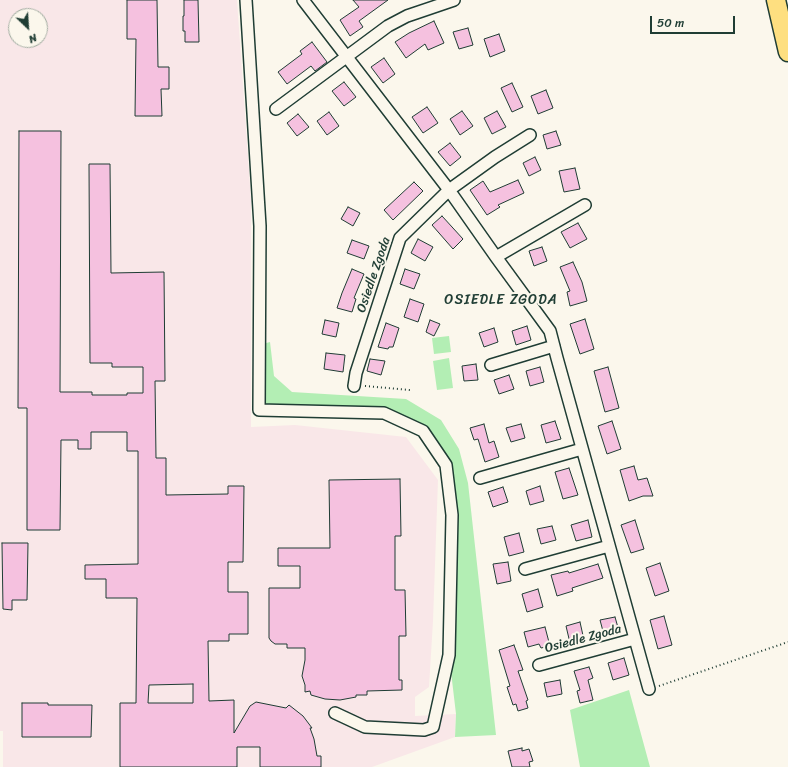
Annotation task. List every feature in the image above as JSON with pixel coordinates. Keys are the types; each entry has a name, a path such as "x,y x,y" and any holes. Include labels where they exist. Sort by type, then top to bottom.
{"highway":[{"path":"776,0 788,52"}],"street":[{"path":"246,0 260,226 259,410 384,413 423,431 446,464 452,515 450,655 433,726 424,730 365,727 335,714"},
{"name":"Osiedle Zgoda","path":"303,0 449,190 550,331 649,689"},
{"path":"276,109 388,26 407,16 454,0"},
{"name":"Osiedle Zgoda","path":"354,386 356,374 400,238 449,190 495,157 530,135"},
{"path":"496,257 585,205"},
{"path":"491,365 554,346"},
{"path":"480,478 582,449"},
{"path":"525,569 609,546"},
{"name":"Osiedle Zgoda","path":"539,665 635,639"}],"path":[{"path":"354,386 410,390"},
{"path":"649,689 788,642"}],"shaded area":[{"path":"0,0 237,0 251,200 251,427 295,425 406,437 438,480 429,687 415,697 415,716 456,714 455,737 372,767 3,767 3,731 0,731"}],"green space":[{"path":"449,336 451,352 434,354 432,338"},
{"path":"270,342 274,376 292,392 406,399 441,420 459,449 468,483 496,735 455,737 456,714 449,655 446,465 423,431 384,413 259,410 259,345"},
{"path":"449,358 453,388 437,390 433,361"},
{"path":"629,690 650,767 580,767 570,710"}],"building":[{"path":"127,0 157,0 158,67 169,67 169,89 161,89 162,116 135,116 136,39 127,39"},
{"path":"184,0 198,0 199,42 185,42 185,31 183,31"},
{"path":"353,0 388,0 359,21 363,27 350,36 340,20 359,7"},
{"path":"434,21 444,43 428,50 425,44 406,58 395,42 409,33"},
{"path":"468,28 473,45 459,49 453,32"},
{"path":"499,34 505,51 490,57 484,39"},
{"path":"312,42 327,62 315,71 311,66 287,84 278,72 302,54 300,51"},
{"path":"384,58 395,74 383,83 371,67"},
{"path":"344,82 356,97 344,106 332,91"},
{"path":"512,83 523,107 512,112 501,88"},
{"path":"546,90 553,108 538,114 531,96"},
{"path":"427,107 438,123 423,133 412,117"},
{"path":"462,111 473,126 460,135 450,119"},
{"path":"497,111 506,127 492,134 484,118"},
{"path":"329,112 339,126 327,135 317,121"},
{"path":"298,114 309,127 297,136 287,123"},
{"path":"19,131 61,131 60,392 92,392 92,395 127,395 127,393 143,393 143,367 112,367 112,363 90,363 89,164 110,164 111,273 164,272 165,381 155,381 156,458 166,458 166,495 228,494 228,486 244,486 243,562 228,562 228,592 248,592 248,634 229,634 229,641 208,641 209,701 234,700 234,733 250,706 256,702 286,708 289,705 303,716 312,728 310,728 314,739 317,756 321,756 321,767 260,767 260,747 237,747 237,767 120,767 120,703 136,703 137,598 106,598 106,579 85,579 85,565 138,564 138,451 127,451 127,432 91,432 91,449 78,449 78,440 61,440 60,530 27,530 27,408 18,408","holes":["193,684 193,703 148,703 149,685"]},
{"path":"556,131 561,145 547,149 543,135"},
{"path":"450,143 461,157 450,166 438,152"},
{"path":"535,157 541,170 529,176 523,163"},
{"path":"575,168 580,189 564,192 559,171"},
{"path":"518,180 524,193 498,205 500,207 487,215 470,190 483,181 490,192"},
{"path":"414,182 423,191 393,220 384,210"},
{"path":"348,207 360,213 353,226 341,219"},
{"path":"442,216 463,239 453,249 432,225"},
{"path":"578,223 587,239 570,248 561,232"},
{"path":"418,239 433,247 425,261 411,253"},
{"path":"352,240 369,246 364,259 347,253"},
{"path":"542,247 547,261 534,266 529,251"},
{"path":"573,262 582,282 587,301 570,306 567,292 570,291 560,267"},
{"path":"352,269 364,274 354,298 356,299 352,312 337,308"},
{"path":"405,269 420,274 414,289 400,284"},
{"path":"410,299 424,304 418,322 404,317"},
{"path":"585,319 594,349 580,354 570,324"},
{"path":"325,320 339,323 336,337 322,334"},
{"path":"430,320 440,324 434,336 426,332"},
{"path":"386,323 399,328 393,347 389,347 388,349 378,347"},
{"path":"527,326 531,340 516,345 512,331"},
{"path":"494,328 498,342 484,347 479,333"},
{"path":"326,353 345,355 343,372 324,369"},
{"path":"370,359 385,361 381,375 367,371"},
{"path":"476,364 478,380 464,381 462,366"},
{"path":"540,367 544,382 530,386 526,371"},
{"path":"608,367 619,408 605,412 594,371"},
{"path":"509,375 514,389 499,394 494,380"},
{"path":"555,421 561,439 546,443 541,425"},
{"path":"612,421 621,449 607,454 598,426"},
{"path":"484,424 489,443 494,441 499,457 485,462 478,439 474,440 470,428"},
{"path":"521,424 525,438 511,442 506,428"},
{"path":"634,466 638,480 647,478 653,496 643,496 629,501 620,470"},
{"path":"569,468 578,495 563,499 555,472"},
{"path":"400,479 401,536 395,536 395,590 405,590 406,636 399,636 399,680 402,680 402,690 367,691 367,695 356,695 356,697 340,700 325,699 311,695 310,691 305,692 305,685 302,676 305,660 305,648 287,648 287,644 275,644 269,638 269,588 300,588 300,566 278,566 278,548 330,548 329,480"},
{"path":"540,486 544,501 530,505 526,491"},
{"path":"503,487 508,502 493,507 488,492"},
{"path":"588,520 592,537 576,541 571,525"},
{"path":"635,520 644,549 631,553 621,525"},
{"path":"552,526 556,540 541,544 537,529"},
{"path":"519,533 524,552 509,556 504,537"},
{"path":"2,543 28,543 27,600 12,600 12,610 3,609"},
{"path":"508,562 511,581 497,584 493,564"},
{"path":"660,563 669,591 655,596 646,568"},
{"path":"598,564 603,578 572,588 573,591 557,596 551,575 568,571 569,573"},
{"path":"538,589 543,607 527,612 522,594"},
{"path":"664,616 672,645 658,649 650,620"},
{"path":"615,617 619,631 604,635 600,620"},
{"path":"580,622 584,640 570,643 566,626"},
{"path":"545,627 550,646 541,648 539,644 528,647 524,632"},
{"path":"514,645 523,670 518,671 528,700 526,701 528,708 518,711 516,704 513,705 507,687 510,686 499,650"},
{"path":"624,658 629,675 613,680 608,663"},
{"path":"589,667 593,678 588,680 593,700 580,703 577,691 580,690 574,671"},
{"path":"560,680 562,694 547,697 544,683"},
{"path":"22,703 48,703 48,705 92,705 91,737 22,737"},
{"path":"522,748 522,751 529,749 533,761 529,762 530,767 512,767 508,751"}],"district":[{"name":"OSIEDLE ZGODA","path":"501,300"}]}
